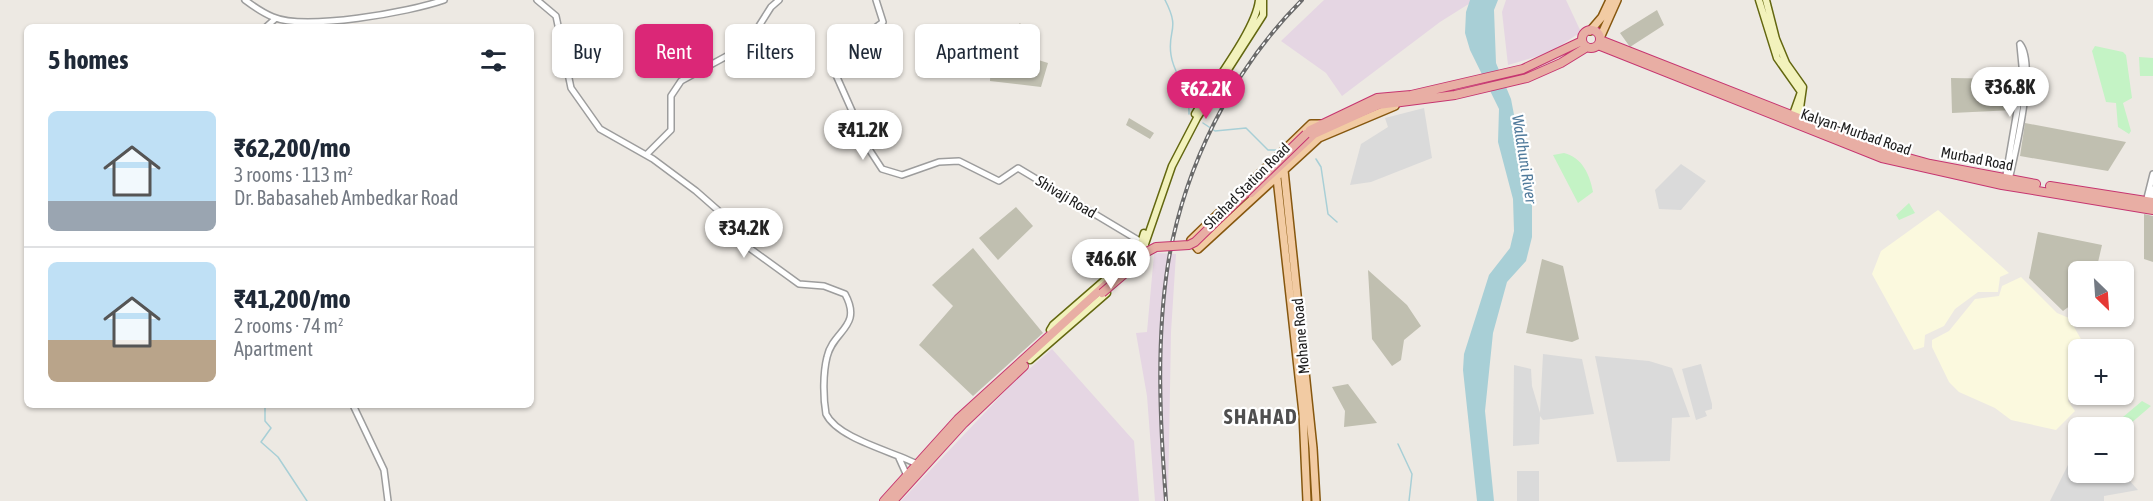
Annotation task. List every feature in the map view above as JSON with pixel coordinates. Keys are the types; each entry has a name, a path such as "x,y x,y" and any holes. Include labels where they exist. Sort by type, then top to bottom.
{"highway":[{"name":"Kalyan-Murbad Road","path":"1590,31 1597,33 1599,41 1644,61 1795,120 1882,158 2007,183 2149,205"},
{"path":"1585,44 1584,35 1590,31"},
{"path":"1461,89 1599,41"},
{"path":"1312,132 1396,99 1519,80 1561,63 1585,44"},
{"path":"893,501 920,466 1052,334 1147,255 1193,247 1321,124 1377,98 1396,99"},
{"path":"995,390 1030,360 1064,325"},
{"path":"884,501 909,479"}],"main road":[{"path":"1052,334 1050,330 1053,325 1137,253 1192,123 1263,15 1261,0"},
{"path":"1590,31 1602,17 1610,0"},
{"path":"1599,41 1617,0"},
{"path":"1759,0 1769,39 1801,92 1795,120"},
{"path":"1766,0 1776,39 1790,72"},
{"name":"Shahad Station Road","path":"1321,124 1311,124 1191,242 1198,249 1319,138 1395,106 1396,99"},
{"name":"Mohane Road","path":"1284,170 1313,448 1316,501"},
{"name":"Mohane Road","path":"1277,178 1303,413 1307,501"},
{"path":"1030,360 1143,261 1143,242"}],"street":[{"path":"245,0 275,18 357,19 417,8 444,0"},
{"path":"537,0 556,16 571,88 600,129 646,155 696,191 729,220 748,247 799,284 824,286 845,294 851,305 851,319 827,356 826,414 834,425 899,458 920,466"},
{"path":"646,155 671,130 671,96 681,81 747,45 771,7 779,0"},
{"name":"Shivaji Road","path":"876,0 884,22 855,43 838,67 836,75 869,149 882,169 902,175 939,162 959,161 999,181 1018,168 1143,242"},
{"path":"269,24 275,18"},
{"path":"2020,44 2025,50 2026,84 2007,183 2023,76 2020,44"},
{"path":"2149,205 2153,174"},
{"path":"2149,205 2153,189"},
{"path":"354,408 384,470 388,501"},
{"path":"899,458 909,479"}],"shaded area":[{"path":"1324,0 1475,0 1440,22 1342,96 1326,73 1281,41"},
{"path":"1506,0 1566,0 1581,32 1549,53 1508,65 1502,12"},
{"path":"1657,10 1664,25 1630,47 1620,33"},
{"path":"1040,60 1048,63 1041,87 990,81 990,78 1040,78"},
{"path":"1951,78 2018,79 2014,110 1952,113"},
{"path":"1424,108 1432,158 1371,182 1350,185 1361,144 1388,127 1385,118"},
{"path":"1129,118 1154,133 1150,139 1126,125"},
{"path":"2025,123 2126,142 2108,171 2020,156"},
{"path":"1681,164 1706,181 1681,210 1659,209 1655,190"},
{"path":"1016,207 1033,226 998,260 979,238"},
{"path":"1938,210 2009,273 2000,277 1998,292 1978,292 1955,309 1944,326 1925,335 1924,347 1914,350 1872,274 1881,251"},
{"path":"2144,214 2153,216 2153,262 2144,259"},
{"path":"2038,232 2102,245 2098,261 2068,261 2068,307 2063,311 2029,278"},
{"path":"973,248 1043,333 973,396 919,345 953,306 932,285"},
{"path":"1154,254 1176,254 1171,332 1168,501 1155,501 1147,396 1136,333 1147,332"},
{"path":"1542,259 1563,266 1579,339 1572,342 1526,333"},
{"path":"1368,270 1407,305 1421,326 1404,340 1401,360 1392,366 1372,339"},
{"path":"2021,277 2057,313 2068,318 2068,327 2074,327 2081,339 2068,339 2068,405 2071,405 2075,411 2056,430 2011,420 1995,408 1959,392 1949,382 1932,347 1932,340 1949,331 1975,299 1999,296 2002,286"},
{"path":"1052,349 1134,441 1139,501 901,501 1013,383"},
{"path":"1543,354 1582,359 1594,414 1543,420 1540,416 1539,444 1513,446 1514,365 1531,369 1532,386 1540,413"},
{"path":"1595,356 1649,361 1672,368 1690,417 1672,418 1670,461 1617,462"},
{"path":"1701,364 1712,409 1705,411 1707,416 1696,420 1682,369"},
{"path":"1348,384 1377,423 1344,427 1345,411 1332,387"},
{"path":"2068,465 2068,483 2132,483 2138,490 2104,496 2104,501 2050,501"},
{"path":"1517,471 1539,471 1539,501 1517,501"}],"green space":[{"path":"2095,46 2123,52 2126,55 2132,98 2123,103 2131,131 2129,134 2118,127 2116,103 2106,102 2092,51"},
{"path":"2139,57 2153,58 2153,76 2140,76"},
{"path":"1564,153 1576,158 1587,173 1592,186 1593,192 1578,203 1553,155"},
{"path":"1909,203 1915,213 1899,220 1896,215"},
{"path":"2142,401 2151,406 2134,421 2134,417 2123,417"}],"water":[{"path":"1470,0 1498,0 1494,10 1496,63 1511,99 1515,120 1513,133 1532,197 1532,237 1526,261 1507,282 1493,333 1485,411 1494,501 1477,501 1463,370 1464,354 1489,275 1510,248 1514,231 1513,199 1498,142 1499,109 1470,50 1465,33 1466,12"}],"waterway":[{"path":"1165,0 1173,24 1171,55 1175,70 1185,89 1189,114"},
{"path":"1203,123 1215,131 1246,128 1268,150 1280,150"},
{"path":"1316,159 1321,167 1328,214 1337,222"},
{"path":"265,408 265,421 271,428 261,442 278,457 307,501"},
{"path":"1398,444 1412,474 1409,501"}],"railway":[{"path":"1166,501 1162,442 1161,353 1164,293 1175,228 1199,156 1233,89 1277,27 1302,0"}],"district":[{"name":"SHAHAD","path":"1261,417"}],"water label":[{"name":"Waldhuni River","path":"1525,159"}]}
